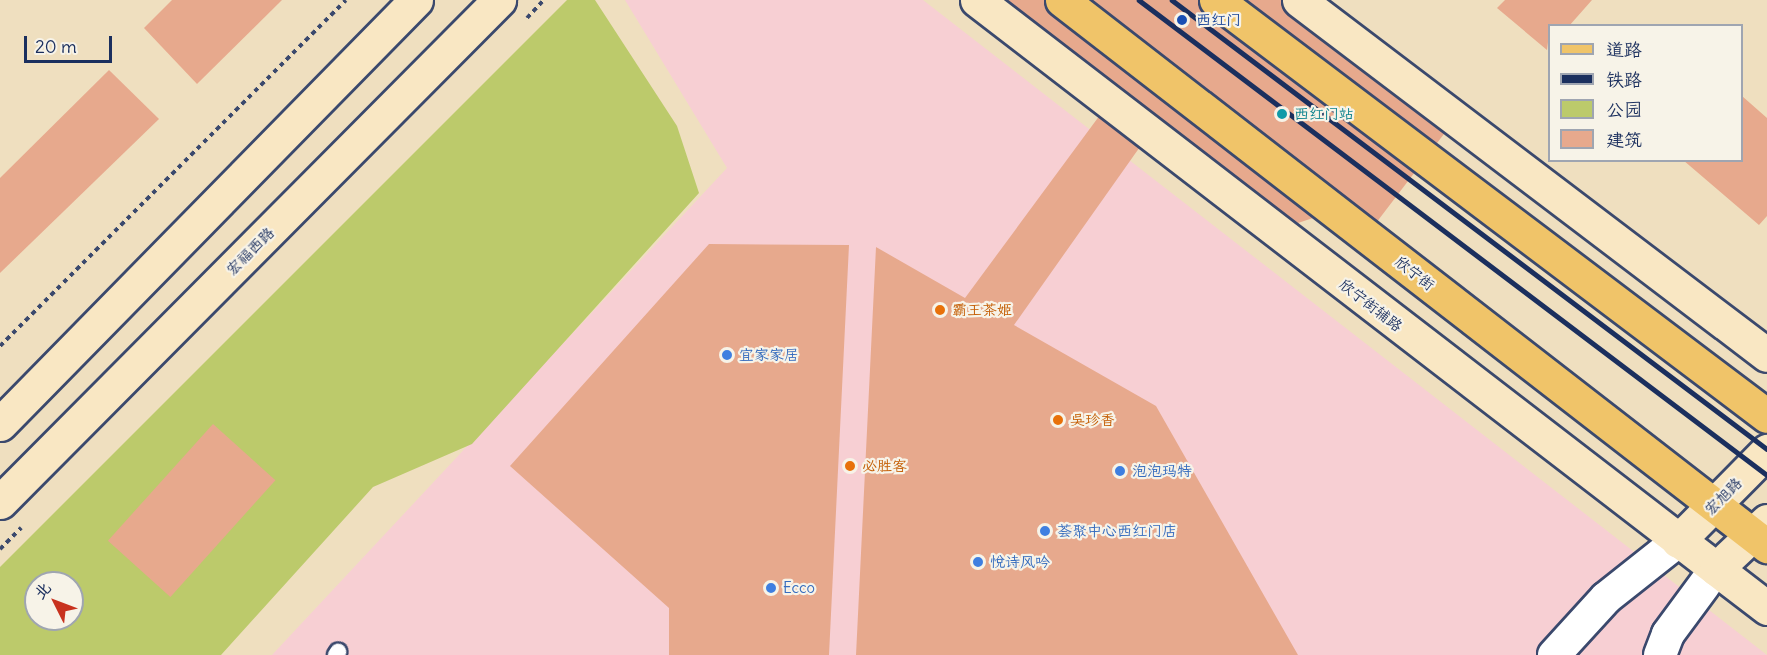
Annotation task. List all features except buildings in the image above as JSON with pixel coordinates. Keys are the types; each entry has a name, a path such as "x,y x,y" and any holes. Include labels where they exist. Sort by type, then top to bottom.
{"main road":[{"name":"欣宁街","path":"1062,0 1715,505 1762,534"},
{"path":"1216,0 1767,416"}],"street":[{"path":"0,424 416,0"},
{"name":"宏福西路","path":"0,502 499,0"},
{"name":"欣宁街辅路","path":"977,0 1767,608"},
{"path":"1299,0 1767,355"},
{"name":"宏旭路","path":"1678,541 1767,451"},
{"path":"1660,655 1668,634 1716,569 1762,534"},
{"path":"1554,655 1606,598 1678,541"}],"path":[{"path":"0,346 346,0"}],"shaded area":[{"path":"625,0 923,0 1767,655 272,655 727,168"}],"green space":[{"path":"567,0 595,0 677,126 699,193 472,444 373,487 221,655 0,655 0,567"}],"railway":[{"path":"1139,0 1767,475"},
{"path":"1172,0 1767,449"}],"place":[{"name":"西红门","path":"1182,20"},
{"name":"西红门站","path":"1282,114"},
{"name":"霸王茶姬","path":"940,310"},
{"name":"宜家家居","path":"727,355"},
{"name":"吴珍香","path":"1058,420"},
{"name":"必胜客","path":"850,466"},
{"name":"泡泡玛特","path":"1120,471"},
{"name":"荟聚中心西红门店","path":"1045,531"},
{"name":"悦诗风吟","path":"978,562"},
{"name":"Ecco","path":"771,588"}]}
